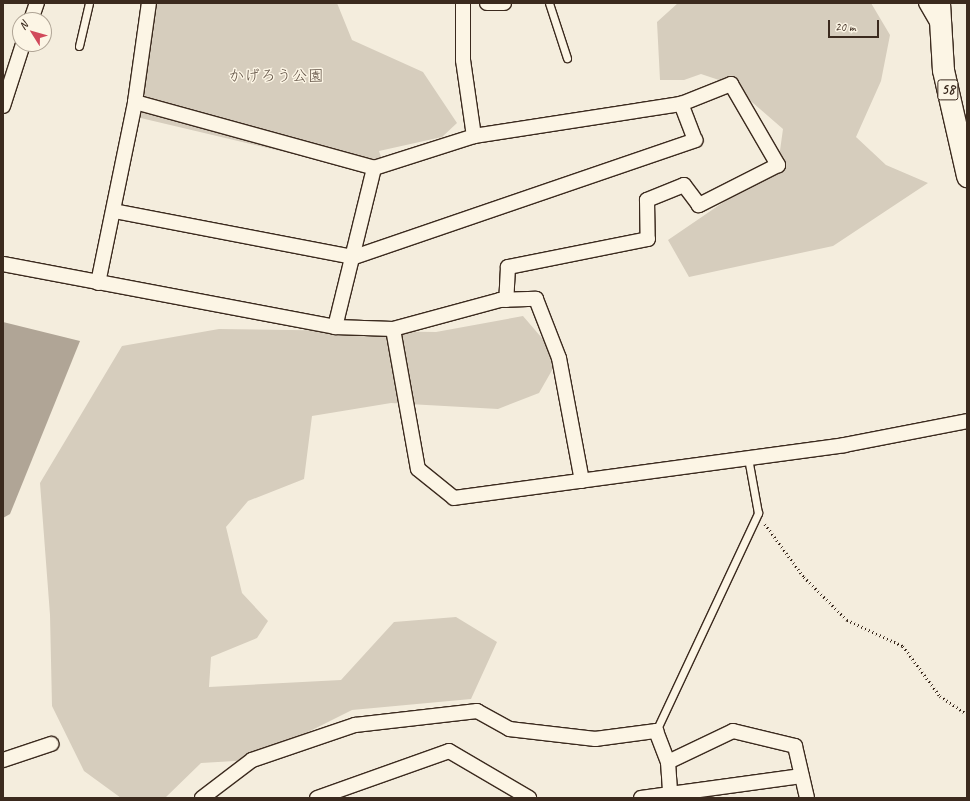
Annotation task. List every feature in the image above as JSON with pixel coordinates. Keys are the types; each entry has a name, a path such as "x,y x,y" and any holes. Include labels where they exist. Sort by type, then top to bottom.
{"main road":[{"name":"58","path":"939,3 938,24 943,70 967,176"}],"street":[{"path":"98,283 114,211 135,102 150,3"},
{"path":"463,3 463,60 474,136"},
{"path":"487,3 504,3"},
{"path":"926,3 938,24"},
{"path":"3,106 20,52"},
{"path":"135,102 374,168 474,136 681,104 731,84 778,165 699,205 684,185 647,200 648,238 508,267 506,300"},
{"path":"114,211 354,257 695,140 681,104"},
{"path":"335,327 354,257 374,168"},
{"path":"3,264 335,327 394,329 506,300 536,299 559,358 582,481"},
{"path":"394,329 418,469 433,484 454,498 844,445 967,421"},
{"path":"202,798 252,760 355,725 477,711 509,729 595,739 656,731 668,762 670,793"},
{"path":"668,762 733,731 795,746 806,798"},
{"path":"3,760 51,744"},
{"path":"317,798 449,751 529,798"},
{"path":"641,798 801,776"}],"lane":[{"path":"79,46 89,3"},
{"path":"549,3 567,58"},
{"path":"656,731 758,513 748,458"}],"path":[{"path":"758,513 804,577 847,620 903,646 940,696 967,714"}],"green space":[{"name":"かげろう公園","path":"149,3 337,3 352,40 423,72 457,123 442,137 379,151 384,166 373,173 128,115"},
{"path":"678,3 871,3 890,35 881,81 856,137 886,165 928,183 833,246 689,277 668,240 778,165 783,129 731,84 701,74 684,80 660,80 657,22"},
{"path":"523,316 559,358 539,393 498,409 391,403 312,416 304,479 248,501 226,527 242,593 268,621 257,638 211,657 209,687 341,680 394,622 456,617 497,642 471,699 352,710 252,760 201,763 165,798 121,798 84,771 52,706 50,615 40,483 122,346 219,329 436,332"}],"shaded area":[{"path":"3,322 80,341 10,514 3,518"}]}
